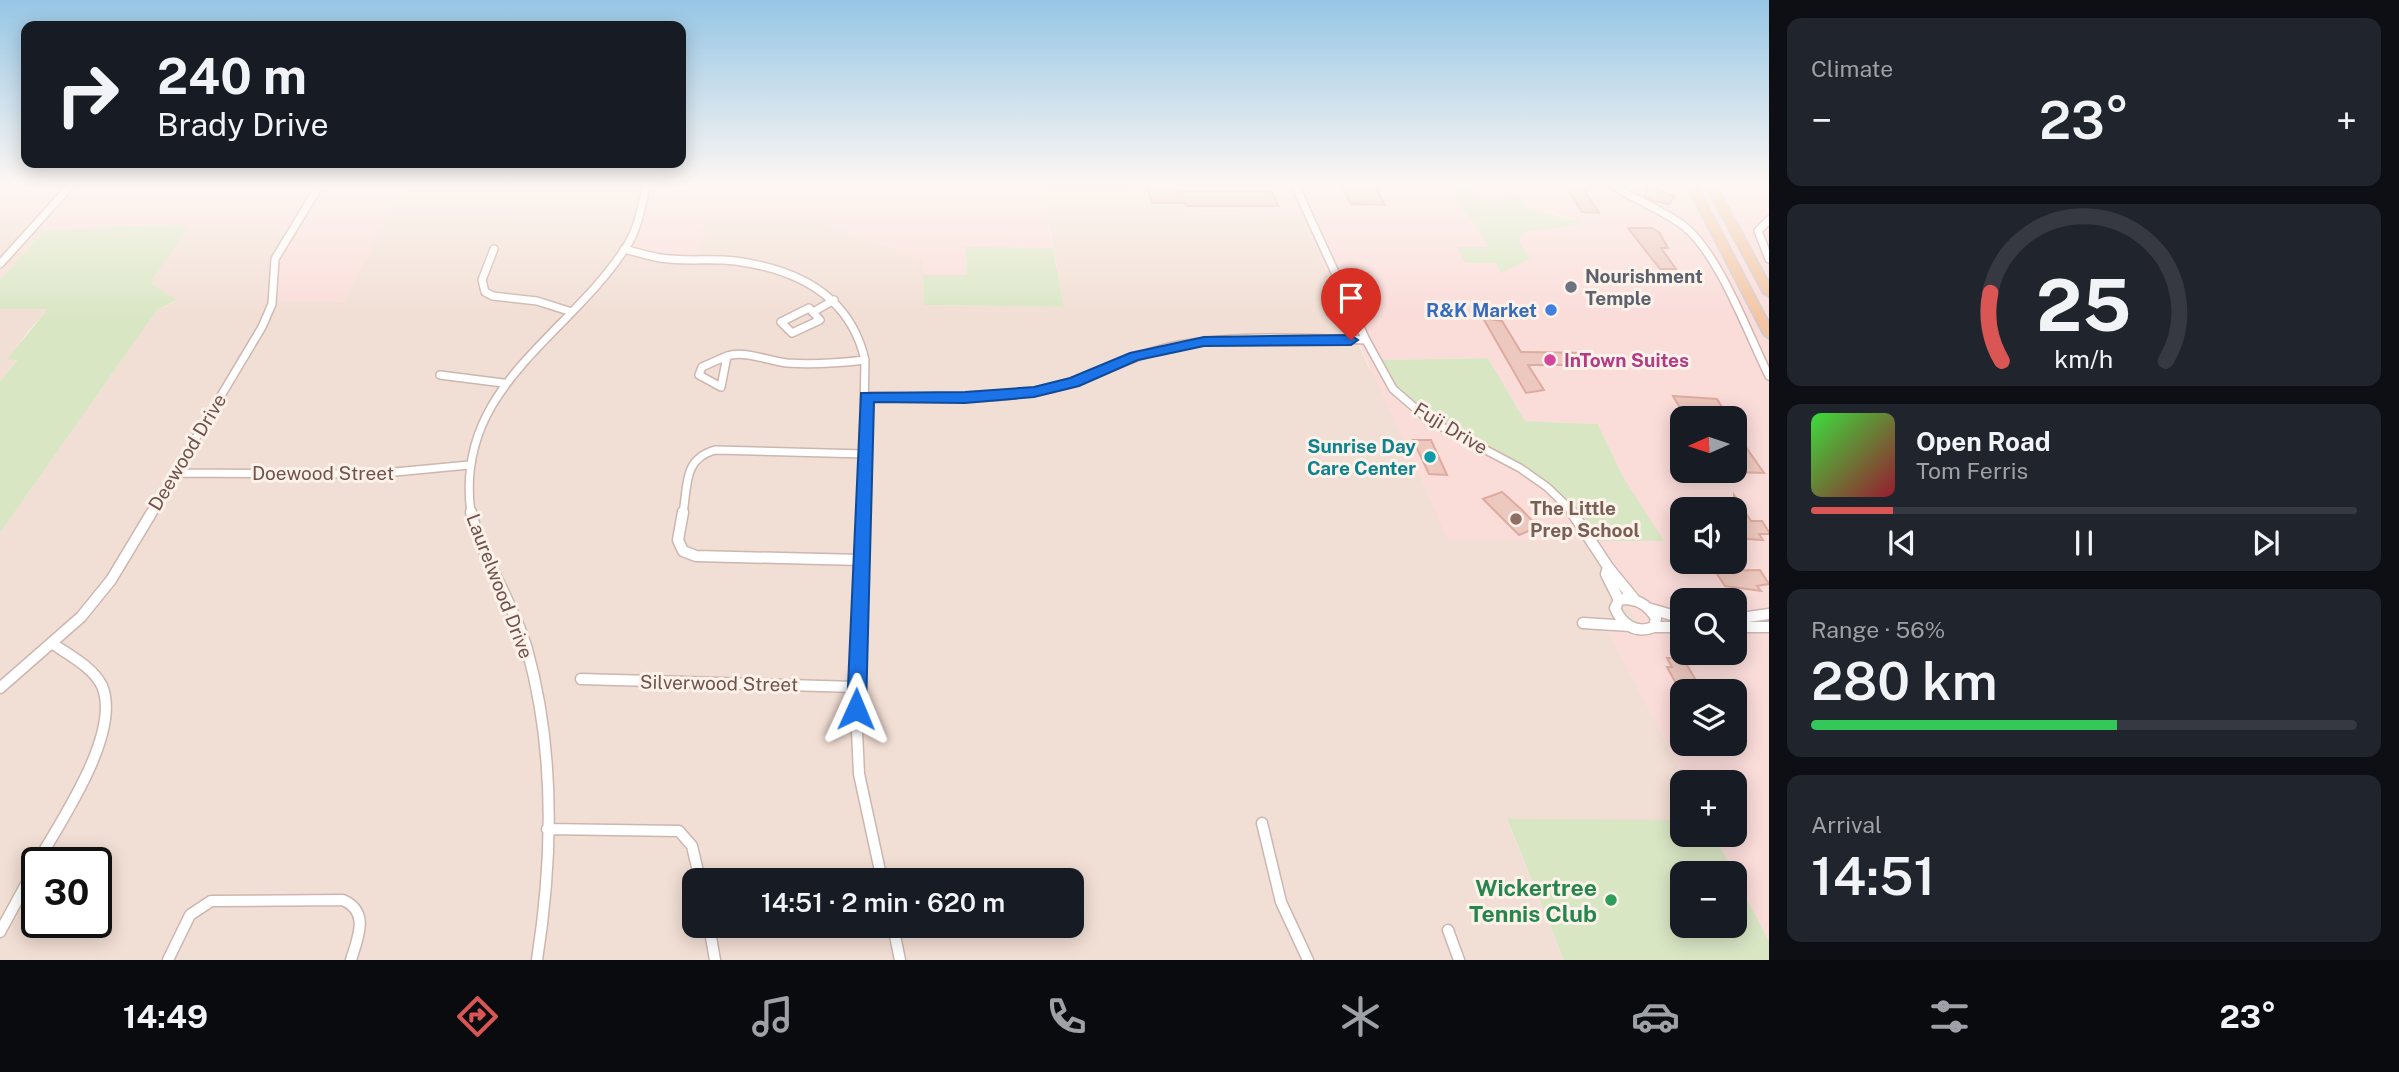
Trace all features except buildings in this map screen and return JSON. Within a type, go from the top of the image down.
[{"type":"main road","points":[[1713,228],[1769,334]]},
{"type":"main road","points":[[1734,228],[1769,292]]},
{"type":"street","points":[[0,264],[33,228]]},
{"type":"street","name":"Deewood Drive","points":[[0,688],[53,644],[98,600],[268,314],[272,304],[275,259],[294,228]]},
{"type":"street","name":"Laurelwood Drive","points":[[537,960],[545,915],[547,829],[544,734],[527,648],[477,534],[469,506],[470,465],[480,425],[503,383],[572,312],[624,249],[634,228]]},
{"type":"street","name":"Fuji Drive","points":[[1315,228],[1366,340],[1385,377],[1398,394],[1429,420],[1520,468],[1547,487],[1578,517],[1608,567],[1635,600]]},
{"type":"street","points":[[1686,228],[1694,234],[1708,255],[1769,376]]},
{"type":"street","points":[[1761,228],[1758,231],[1769,259]]},
{"type":"street","points":[[494,249],[482,280],[485,292],[493,296],[537,301],[572,312]]},
{"type":"street","points":[[624,249],[663,258],[736,261],[796,275],[834,300],[856,331],[865,360],[866,396],[856,687],[859,774],[880,868]]},
{"type":"street","points":[[813,312],[834,300]]},
{"type":"street","points":[[809,308],[813,312],[820,320],[792,333],[781,322],[809,308]]},
{"type":"street","points":[[866,396],[965,397],[1034,392],[1073,382],[1135,356],[1204,341],[1366,340]]},
{"type":"street","points":[[727,356],[721,387],[699,375],[702,367],[727,356],[739,352],[761,360],[817,366],[865,360]]},
{"type":"street","points":[[440,375],[503,383]]},
{"type":"street","points":[[861,560],[696,556],[682,551],[678,540],[691,465],[700,454],[716,450],[864,454]]},
{"type":"street","name":"Doewood Street","points":[[175,473],[374,474],[470,465]]},
{"type":"street","name":"Fuji Drive","points":[[1608,567],[1606,574],[1619,600]]},
{"type":"street","points":[[1600,624],[1616,612],[1619,600],[1635,600],[1670,614]]},
{"type":"street","points":[[1648,607],[1656,618],[1654,627]]},
{"type":"street","points":[[1616,612],[1630,626]]},
{"type":"street","points":[[1747,617],[1769,614]]},
{"type":"street","points":[[1583,623],[1630,626],[1642,631],[1654,627],[1670,627]]},
{"type":"street","points":[[1747,627],[1769,627]]},
{"type":"street","points":[[46,847],[94,756],[107,713],[107,697],[92,672],[53,644]]},
{"type":"street","name":"Silverwood Street","points":[[581,679],[856,687]]},
{"type":"street","points":[[1262,823],[1281,902],[1308,960]]},
{"type":"street","points":[[547,829],[670,829],[686,835],[694,849],[698,868]]},
{"type":"street","points":[[0,932],[21,893]]},
{"type":"street","points":[[168,960],[190,915],[201,906],[221,899],[343,900],[353,903],[360,911],[363,922],[351,960]]},
{"type":"street","points":[[1448,930],[1460,960]]},
{"type":"street","points":[[711,938],[715,960]]},
{"type":"street","points":[[895,938],[900,960]]},
{"type":"shaded area","points":[[0,228],[44,228],[45,230],[0,280]]},
{"type":"shaded area","points":[[44,228],[94,228],[45,230]]},
{"type":"shaded area","points":[[186,228],[292,229],[343,302],[382,228],[835,228],[923,260],[924,305],[1064,307],[1050,228],[1307,228],[1369,368],[1593,541],[1637,621],[1603,622],[1670,750],[1670,756],[1673,756],[1681,770],[1670,770],[1670,820],[1507,820],[1564,960],[0,960],[0,533],[157,310],[176,301],[152,284],[151,279],[185,233]]},
{"type":"shaded area","points":[[228,228],[382,228],[343,302],[273,301],[273,274],[291,229]]},
{"type":"shaded area","points":[[634,228],[703,228],[698,259],[668,259],[624,249]]},
{"type":"shaded area","points":[[834,228],[1050,228],[1053,248],[965,247],[967,275],[923,275],[922,260]]},
{"type":"shaded area","points":[[1307,228],[1478,228],[1490,247],[1465,262],[1518,240],[1524,232],[1558,228],[1769,228],[1769,941],[1747,899],[1747,861],[1727,861],[1720,847],[1747,847],[1747,770],[1681,770],[1673,756],[1747,756],[1747,679],[1670,679],[1670,750],[1602,621],[1637,621],[1593,541],[1448,540]],"holes":[[[1488,358],[1525,421],[1598,424],[1623,477],[1598,541],[1579,512],[1562,493],[1540,475],[1398,389],[1383,360]]]},
{"type":"shaded area","points":[[0,309],[49,309],[29,330],[8,359],[17,359],[0,381]]},
{"type":"green space","points":[[186,228],[185,233],[152,279],[152,284],[177,300],[157,310],[0,533],[0,381],[17,360],[7,359],[48,309],[0,309],[0,280],[45,230]]},
{"type":"green space","points":[[1478,228],[1558,228],[1524,232],[1518,240],[1530,259],[1501,273],[1496,263],[1465,263],[1457,247],[1489,247]]},
{"type":"green space","points":[[965,247],[1053,248],[1064,307],[924,305],[923,275],[967,275]]},
{"type":"green space","points":[[1488,358],[1525,421],[1598,424],[1623,477],[1664,541],[1598,541],[1573,506],[1543,479],[1508,456],[1441,422],[1413,404],[1396,385],[1382,360]]},
{"type":"green space","name":"Wickertree Tennis Club","points":[[1507,819],[1670,820],[1670,847],[1720,847],[1728,861],[1670,861],[1670,938],[1747,938],[1747,899],[1769,941],[1769,960],[1564,960]]},
{"type":"place","name":"Nourishment Temple","points":[[1571,287]]},
{"type":"place","name":"R&K Market","points":[[1551,310]]},
{"type":"place","name":"InTown Suites","points":[[1550,360]]},
{"type":"place","name":"Sunrise Day Care Center","points":[[1430,457]]},
{"type":"place","name":"The Little Prep School","points":[[1516,519]]},
{"type":"place","name":"Wickertree Tennis Club","points":[[1611,900]]},
{"type":"route","points":[[856,709],[866,396],[1006,396],[1073,382],[1135,356],[1178,345],[1226,340],[1351,340]]}]
